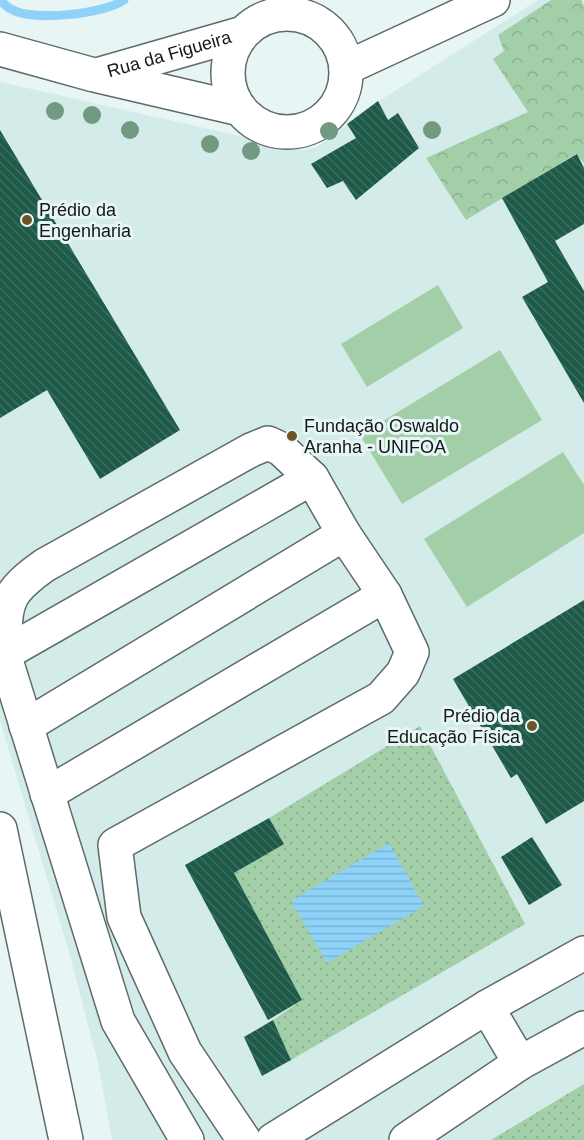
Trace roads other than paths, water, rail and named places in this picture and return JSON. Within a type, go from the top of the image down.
[{"type":"street","points":[[346,68],[494,0]]},
{"type":"street","points":[[289,14],[306,17],[321,24],[334,36],[342,51],[346,68],[345,87],[338,104],[325,119],[309,128],[290,132],[271,130],[254,123],[240,110],[232,95],[228,79],[233,46],[256,22],[272,15],[289,14]]},
{"type":"street","name":"Rua da Figueira","points":[[94,75],[243,33]]},
{"type":"street","name":"Rua da Figueira","points":[[0,49],[94,75],[240,110]]},
{"type":"street","points":[[72,873],[115,845],[390,690],[403,674],[412,652],[385,595],[344,534],[312,478],[281,449],[268,443],[251,450],[45,565],[18,584],[7,604],[4,654],[47,794],[118,1021],[187,1140]]},
{"type":"street","points":[[4,654],[312,478]]},
{"type":"street","points":[[26,726],[344,534]]},
{"type":"street","points":[[47,794],[385,595]]},
{"type":"street","points":[[0,829],[66,1140]]},
{"type":"street","points":[[115,845],[124,917],[185,1052],[244,1140]]},
{"type":"street","points":[[273,1140],[487,1007],[584,953]]},
{"type":"street","points":[[487,1007],[520,1064]]},
{"type":"street","points":[[406,1140],[520,1064],[584,1028]]},
{"type":"water","points":[[389,843],[424,906],[327,963],[291,901]]},
{"type":"waterway","points":[[0,0],[21,13],[51,16],[101,9],[124,0]]},
{"type":"place","name":"Prédio da Engenharia","points":[[27,220]]},
{"type":"place","name":"Fundação Oswaldo Aranha - UNIFOA","points":[[292,436]]},
{"type":"place","name":"Prédio da Educação Física","points":[[532,726]]}]
